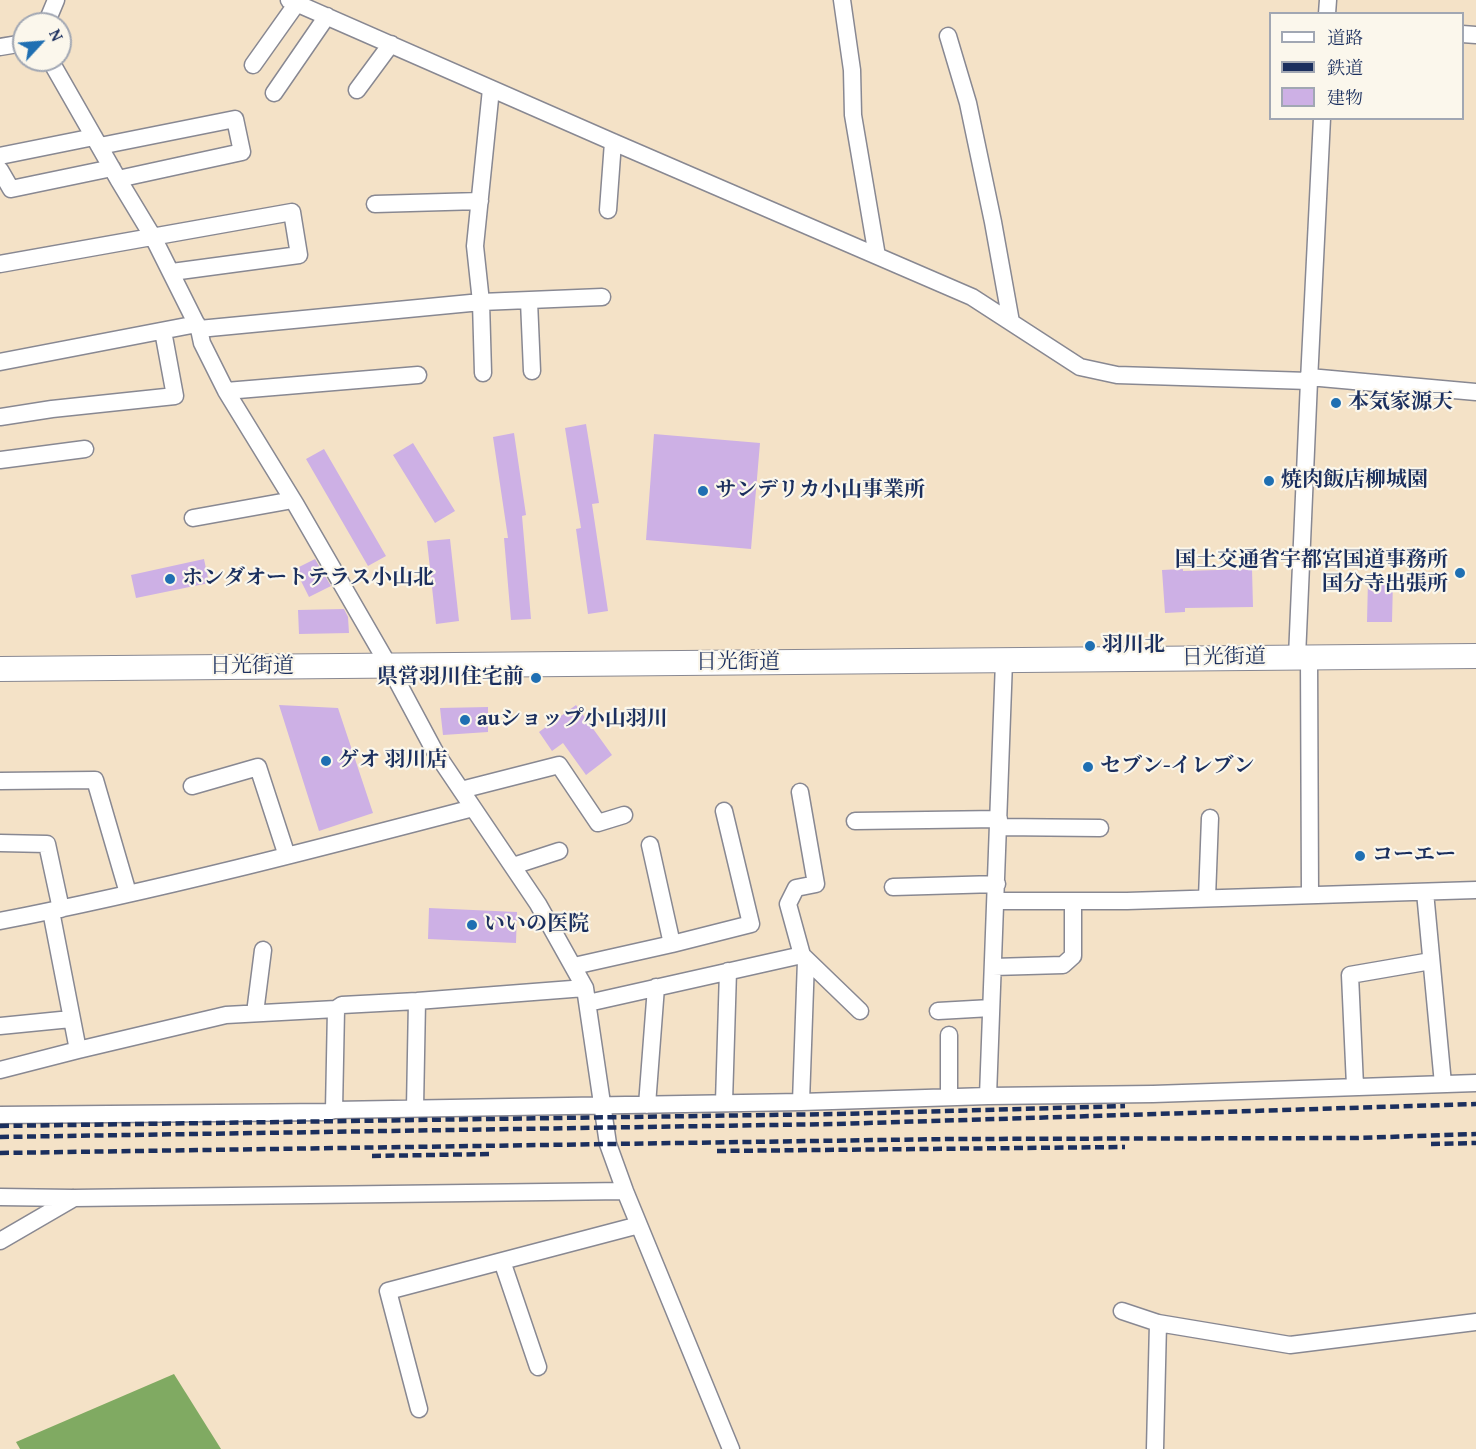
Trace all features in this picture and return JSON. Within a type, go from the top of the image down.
[{"type":"highway","name":"日光街道","points":[[0,669],[1476,656]]},
{"type":"street","points":[[842,0],[852,69],[854,115],[877,256]]},
{"type":"street","points":[[254,64],[293,2],[972,297],[1080,367],[1117,375],[1309,379],[1476,392]]},
{"type":"street","points":[[274,93],[327,16]]},
{"type":"street","points":[[948,36],[968,103],[1011,322]]},
{"type":"street","points":[[357,90],[391,44]]},
{"type":"street","points":[[57,72],[172,272],[198,326],[202,343],[226,391],[293,500],[389,666],[434,750],[538,904],[574,966],[587,995],[608,1144],[730,1449]]},
{"type":"street","points":[[483,373],[481,302],[475,246],[491,89]]},
{"type":"street","points":[[0,156],[235,119],[242,152],[11,189],[0,170]]},
{"type":"street","points":[[1310,896],[1303,657],[1309,379],[1322,120]]},
{"type":"street","points":[[608,210],[613,142]]},
{"type":"street","points":[[375,204],[480,201]]},
{"type":"street","points":[[0,264],[292,212],[299,255],[172,272]]},
{"type":"street","points":[[0,362],[198,326],[481,302],[602,297]]},
{"type":"street","points":[[529,301],[532,371]]},
{"type":"street","points":[[0,417],[51,409],[175,396],[163,332]]},
{"type":"street","points":[[226,391],[418,375]]},
{"type":"street","points":[[0,460],[85,449]]},
{"type":"street","points":[[193,518],[293,500]]},
{"type":"street","points":[[988,1096],[1004,661]]},
{"type":"street","points":[[461,790],[559,765],[598,823],[624,815]]},
{"type":"street","points":[[192,786],[258,767],[287,856]]},
{"type":"street","points":[[0,781],[95,780],[128,893]]},
{"type":"street","points":[[800,792],[816,884],[796,888],[788,904],[804,957],[801,1102]]},
{"type":"street","points":[[0,921],[287,856],[473,808]]},
{"type":"street","points":[[574,966],[751,924],[724,811]]},
{"type":"street","points":[[1207,898],[1210,818]]},
{"type":"street","points":[[855,820],[1100,828]]},
{"type":"street","points":[[0,843],[47,844],[71,1019],[78,1050]]},
{"type":"street","points":[[650,845],[672,944]]},
{"type":"street","points":[[513,867],[559,851]]},
{"type":"street","points":[[893,887],[996,893],[1072,901],[1476,890]]},
{"type":"street","points":[[1425,892],[1443,1084]]},
{"type":"street","points":[[993,967],[1063,965],[1073,956],[1072,901]]},
{"type":"street","points":[[255,1013],[262,950]]},
{"type":"street","points":[[0,1070],[226,1015],[336,1009],[342,1005],[587,995],[656,987],[804,957]]},
{"type":"street","points":[[804,957],[860,1011]]},
{"type":"street","points":[[1355,1086],[1350,975],[1431,961]]},
{"type":"street","points":[[724,1102],[728,971]]},
{"type":"street","points":[[647,1105],[656,987]]},
{"type":"street","points":[[415,1108],[417,1001]]},
{"type":"street","points":[[938,1011],[991,1008]]},
{"type":"street","points":[[334,1110],[336,1009]]},
{"type":"street","points":[[0,1026],[71,1019]]},
{"type":"street","points":[[949,1097],[950,1035]]},
{"type":"street","points":[[0,1115],[328,1112],[415,1108],[801,1102],[1153,1094],[1476,1083]]},
{"type":"street","points":[[0,1197],[625,1191]]},
{"type":"street","points":[[0,1241],[74,1198]]},
{"type":"street","points":[[419,1409],[388,1291],[639,1225]]},
{"type":"street","points":[[502,1261],[538,1367]]},
{"type":"street","points":[[1122,1311],[1158,1323],[1290,1345],[1476,1322]]},
{"type":"street","points":[[1155,1449],[1158,1323]]},
{"type":"green space","points":[[174,1374],[221,1449],[20,1449],[16,1442]]},
{"type":"building","points":[[586,424],[599,503],[592,504],[608,611],[588,614],[576,529],[581,528],[565,428]]},
{"type":"building","points":[[514,433],[526,515],[522,516],[531,619],[511,620],[504,538],[508,538],[493,437]]},
{"type":"building","name":"サンデリカ小山事業所","points":[[654,434],[760,443],[751,549],[646,540]]},
{"type":"building","points":[[413,443],[455,511],[435,523],[393,455]]},
{"type":"building","points":[[324,449],[386,556],[368,566],[306,459]]},
{"type":"building","points":[[450,539],[459,621],[436,624],[427,541]]},
{"type":"building","name":"ホンダオートテラス小山北","points":[[204,559],[209,583],[136,598],[131,575]]},
{"type":"building","points":[[315,559],[331,586],[309,597],[295,569]]},
{"type":"building","points":[[1183,569],[1183,571],[1252,569],[1253,607],[1185,608],[1185,612],[1165,613],[1162,570]]},
{"type":"building","points":[[1368,580],[1393,581],[1392,622],[1367,622]]},
{"type":"building","points":[[344,609],[348,617],[349,633],[299,634],[298,610]]},
{"type":"building","name":"ゲオ 羽川店","points":[[279,705],[338,708],[373,813],[319,831]]},
{"type":"building","points":[[576,705],[612,755],[586,775],[563,743],[552,751],[539,732]]},
{"type":"building","name":"auショップ小山羽川","points":[[488,707],[488,732],[443,735],[440,708]]},
{"type":"building","name":"いいの医院","points":[[429,908],[517,912],[516,943],[428,939]]},
{"type":"railway","points":[[0,1137],[836,1124],[1476,1104]]},
{"type":"railway","points":[[0,1126],[837,1114],[1125,1106]]},
{"type":"railway","points":[[0,1153],[949,1139],[1357,1138],[1476,1134]]},
{"type":"railway","points":[[1431,1144],[1476,1143]]},
{"type":"railway","points":[[717,1151],[1125,1147]]},
{"type":"railway","points":[[372,1156],[489,1154]]},
{"type":"place","name":"本気家源天","points":[[1336,403]]},
{"type":"place","name":"焼肉飯店柳城園","points":[[1269,481]]},
{"type":"place","name":"サンデリカ小山事業所","points":[[703,491]]},
{"type":"place","name":"国土交通省宇都宮国道事務所 国分寺出張所","points":[[1460,573]]},
{"type":"place","name":"ホンダオートテラス小山北","points":[[170,579]]},
{"type":"place","name":"羽川北","points":[[1090,646]]},
{"type":"place","name":"県営羽川住宅前","points":[[536,678]]},
{"type":"place","name":"auショップ小山羽川","points":[[465,720]]},
{"type":"place","name":"ゲオ 羽川店","points":[[326,761]]},
{"type":"place","name":"セブン-イレブン","points":[[1088,767]]},
{"type":"place","name":"コーエー","points":[[1360,856]]},
{"type":"place","name":"いいの医院","points":[[472,925]]}]
